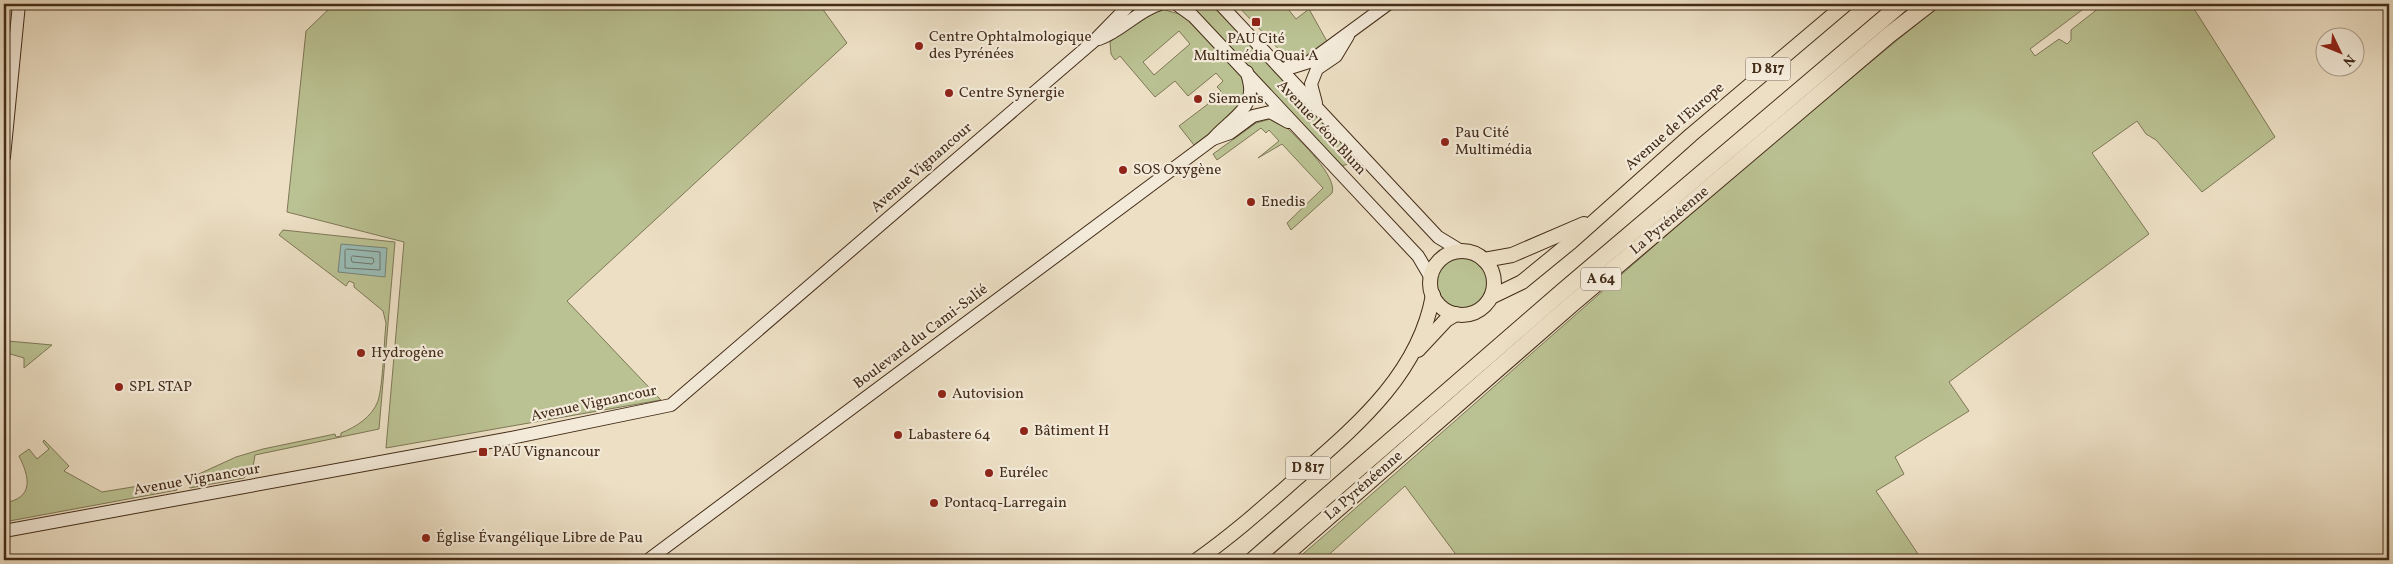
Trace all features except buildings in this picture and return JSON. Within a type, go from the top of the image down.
[{"type":"highway","name":"La Pyrénéenne","points":[[1253,560],[1570,284],[1902,4]]},
{"type":"highway","name":"La Pyrénéenne","points":[[1279,560],[1572,304],[1929,4]]},
{"type":"main road","name":"Avenue de l'Europe","points":[[1490,297],[1522,282],[1571,242],[1596,218],[1846,4]]},
{"type":"main road","name":"Avenue de l'Europe","points":[[1484,260],[1525,250],[1596,218]]},
{"type":"main road","points":[[1461,251],[1478,255],[1484,260],[1494,278],[1490,297],[1480,310],[1464,315],[1444,309],[1433,295],[1431,278],[1442,259],[1461,251]]},
{"type":"main road","name":"D 817","points":[[1198,560],[1238,529],[1370,413],[1389,390],[1406,364],[1429,316],[1433,295]]},
{"type":"main road","name":"D 817","points":[[1406,364],[1434,332],[1456,314]]},
{"type":"street","points":[[4,157],[19,4]]},
{"type":"street","name":"Avenue Vignancour","points":[[4,531],[506,439],[670,405],[1094,41],[1130,4]]},
{"type":"street","points":[[1160,4],[1182,5]]},
{"type":"street","name":"Avenue Vignancour","points":[[1094,41],[1115,33],[1146,8],[1160,4]]},
{"type":"street","name":"Avenue Léon Blum","points":[[1220,4],[1438,237],[1461,251]]},
{"type":"street","points":[[1267,53],[1293,67],[1309,62],[1388,4]]},
{"type":"street","name":"Avenue Léon Blum","points":[[1182,5],[1418,256],[1431,278]]},
{"type":"street","points":[[1317,107],[1311,84],[1317,69],[1336,56],[1351,32]]},
{"type":"street","name":"Boulevard du Cami-Salié","points":[[648,560],[1213,139],[1224,126],[1245,108],[1251,92],[1247,72]]},
{"type":"street","name":"Boulevard du Cami-Salié","points":[[1213,139],[1230,133],[1252,116],[1270,112],[1297,126]]},
{"type":"green space","points":[[334,4],[819,4],[847,43],[567,301],[661,400],[386,448],[404,242],[287,212],[306,31]]},
{"type":"green space","points":[[1196,4],[1215,4],[1353,154],[1351,163],[1342,166],[1195,11]]},
{"type":"green space","points":[[1236,4],[1284,4],[1296,19],[1309,9],[1329,45],[1304,58],[1287,58]]},
{"type":"green space","points":[[1942,4],[2090,4],[2030,49],[2035,56],[2059,39],[2067,44],[2071,40],[2071,30],[2104,4],[2191,4],[2275,137],[2202,192],[2156,140],[2146,134],[2137,121],[2092,153],[2149,234],[1949,382],[1969,411],[1895,457],[1904,474],[1876,491],[1922,560],[1460,560],[1405,486],[1323,560],[1296,560],[1778,139]]},
{"type":"green space","points":[[1161,9],[1183,15],[1244,78],[1247,86],[1238,111],[1194,145],[1179,126],[1208,104],[1207,102],[1221,91],[1217,87],[1223,81],[1216,73],[1188,96],[1175,81],[1155,97],[1120,56],[1115,60],[1111,54],[1110,42],[1148,10]],"holes":[[[1179,31],[1190,44],[1154,75],[1143,62]]]},
{"type":"green space","points":[[1270,119],[1285,127],[1309,150],[1324,169],[1332,186],[1332,193],[1291,230],[1287,223],[1323,188],[1282,144],[1258,158],[1279,141],[1269,130],[1266,133],[1261,128],[1217,160],[1213,154],[1256,123]]},
{"type":"green space","points":[[283,230],[395,242],[379,429],[255,455],[253,467],[244,478],[190,488],[188,479],[236,457],[263,449],[335,434],[336,437],[341,436],[341,433],[368,417],[378,401],[386,323],[383,311],[354,287],[354,283],[349,281],[346,286],[279,235]]},
{"type":"green space","points":[[1462,257],[1476,261],[1484,269],[1488,283],[1484,297],[1476,305],[1462,309],[1448,305],[1440,297],[1436,283],[1440,269],[1448,261]]},
{"type":"green space","points":[[8,341],[52,345],[24,368],[24,358],[7,353]]},
{"type":"green space","points":[[44,440],[69,466],[64,471],[102,492],[175,480],[177,490],[4,522],[4,503],[21,497],[27,486],[26,472],[19,456],[29,449],[37,459],[49,449],[43,442]]},
{"type":"water","points":[[341,244],[387,248],[385,277],[338,272]]},
{"type":"place","name":"PAU Cité Multimédia Quai A","points":[[1256,22]]},
{"type":"place","name":"Centre Ophtalmologique des Pyrénées","points":[[919,46]]},
{"type":"place","name":"Centre Synergie","points":[[949,93]]},
{"type":"place","name":"Siemens","points":[[1198,99]]},
{"type":"place","name":"Pau Cité Multimédia","points":[[1445,142]]},
{"type":"place","name":"SOS Oxygène","points":[[1123,170]]},
{"type":"place","name":"Enedis","points":[[1251,202]]},
{"type":"place","name":"Hydrogène","points":[[361,353]]},
{"type":"place","name":"SPL STAP","points":[[119,387]]},
{"type":"place","name":"Autovision","points":[[942,394]]},
{"type":"place","name":"Bâtiment H","points":[[1024,431]]},
{"type":"place","name":"Labastere 64","points":[[898,435]]},
{"type":"place","name":"PAU Vignancour","points":[[483,452]]},
{"type":"place","name":"Eurélec","points":[[989,473]]},
{"type":"place","name":"Pontacq-Larregain","points":[[934,503]]},
{"type":"place","name":"Église Évangélique Libre de Pau","points":[[426,538]]}]
